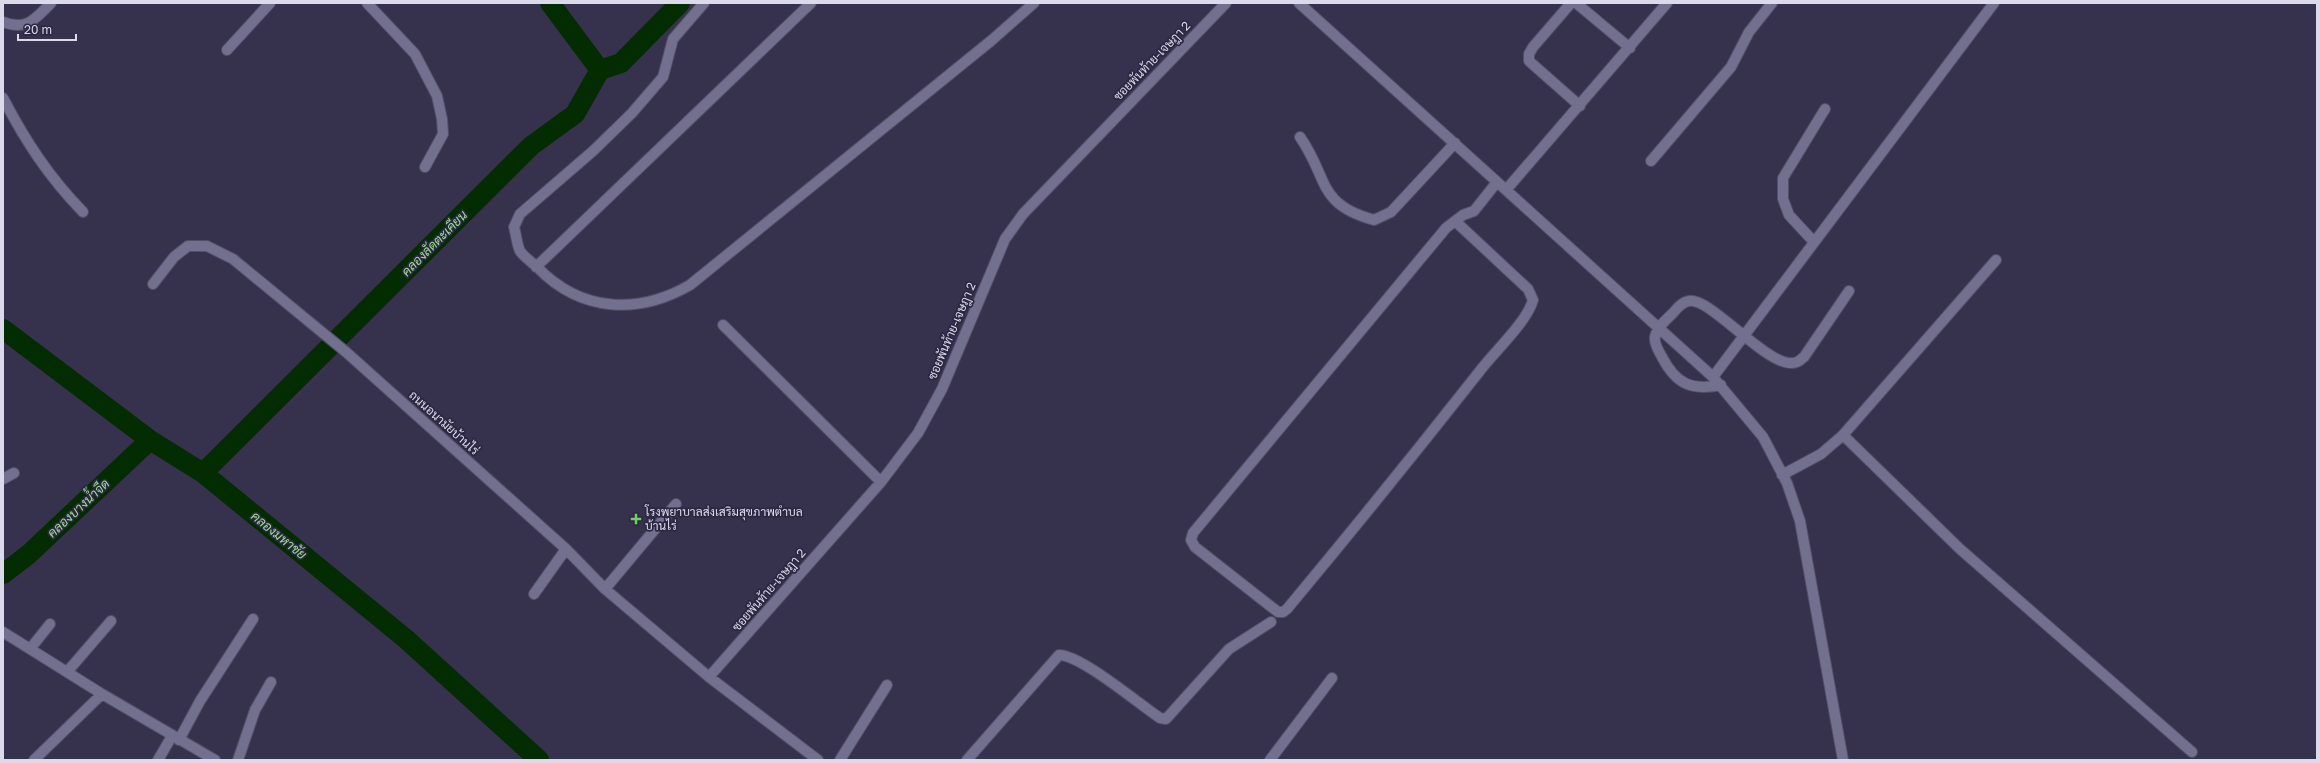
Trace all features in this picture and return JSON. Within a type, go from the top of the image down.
[{"type":"street","points":[[3,22],[15,26],[24,25],[51,3]]},
{"type":"street","points":[[226,50],[270,3]]},
{"type":"street","points":[[367,3],[415,54],[437,96],[442,119],[443,134],[425,167]]},
{"type":"street","points":[[704,3],[673,39],[663,77],[632,113],[593,151],[520,214],[514,227],[520,251],[536,267],[566,290],[594,303],[640,305],[672,296],[690,286],[980,50],[1034,3]]},
{"type":"street","points":[[536,267],[811,3]]},
{"type":"street","name":"ซอยพันท้าย-เจษฎา 2","points":[[709,677],[904,454],[931,411],[942,389],[1005,239],[1023,214],[1226,3]]},
{"type":"street","points":[[1299,3],[1721,384],[1763,437],[1782,475],[1800,521],[1843,760]]},
{"type":"street","points":[[1571,3],[1533,47],[1529,54],[1529,61],[1580,106]]},
{"type":"street","points":[[1576,3],[1630,48]]},
{"type":"street","points":[[1506,190],[1630,48],[1667,3]]},
{"type":"street","points":[[1650,161],[1731,67],[1749,32],[1772,3]]},
{"type":"street","points":[[1713,377],[1994,3]]},
{"type":"street","points":[[3,98],[40,163],[83,212]]},
{"type":"street","points":[[1814,242],[1789,215],[1783,200],[1783,178],[1825,109]]},
{"type":"street","points":[[1300,138],[1314,159],[1322,185],[1332,198],[1342,208],[1374,220],[1391,212],[1455,143]]},
{"type":"street","points":[[1455,221],[1528,289],[1533,300],[1530,311],[1497,349],[1361,521],[1287,609],[1283,612],[1278,612],[1195,547],[1191,540],[1193,533],[1446,228],[1455,221],[1463,215],[1474,211],[1497,182]]},
{"type":"street","name":"ถนนอนามัยบ้านไร่","points":[[153,284],[170,262],[188,246],[207,246],[233,259],[346,352],[566,550],[605,589],[709,677],[818,760]]},
{"type":"street","points":[[1782,475],[1821,454],[1843,435],[1996,260]]},
{"type":"street","points":[[1721,384],[1704,388],[1679,382],[1668,369],[1660,355],[1655,338],[1659,327],[1681,305],[1689,301],[1699,301],[1743,336],[1778,359],[1790,363],[1797,362],[1804,357],[1849,291]]},
{"type":"street","points":[[723,325],[881,482]]},
{"type":"street","points":[[1843,435],[1960,549],[2192,752]]},
{"type":"street","points":[[3,479],[14,474]]},
{"type":"street","points":[[605,589],[676,504]]},
{"type":"street","points":[[534,594],[566,550]]},
{"type":"street","points":[[158,760],[175,738],[253,619]]},
{"type":"street","points":[[67,672],[111,621]]},
{"type":"street","points":[[967,760],[1059,655],[1067,655],[1160,718],[1166,719],[1229,649],[1271,622]]},
{"type":"street","points":[[30,649],[50,624]]},
{"type":"street","points":[[3,632],[102,694],[215,760]]},
{"type":"street","points":[[1270,760],[1332,678]]},
{"type":"street","points":[[238,760],[255,710],[271,682]]},
{"type":"street","points":[[840,760],[887,685]]},
{"type":"street","points":[[34,760],[102,694]]},
{"type":"waterway","name":"คลองลัดตะเคียน","points":[[203,473],[531,146],[575,114],[600,70],[550,3]]},
{"type":"waterway","points":[[600,70],[621,63],[680,3]]},
{"type":"waterway","name":"คลองมหาชัย","points":[[3,329],[150,440],[203,473],[406,639],[539,760]]},
{"type":"waterway","name":"คลองบางน้ำจืด","points":[[3,574],[29,554],[150,440]]},
{"type":"place","name":"โรงพยาบาลส่งเสริมสุขภาพตำบล บ้านไร่","points":[[636,519]]}]
